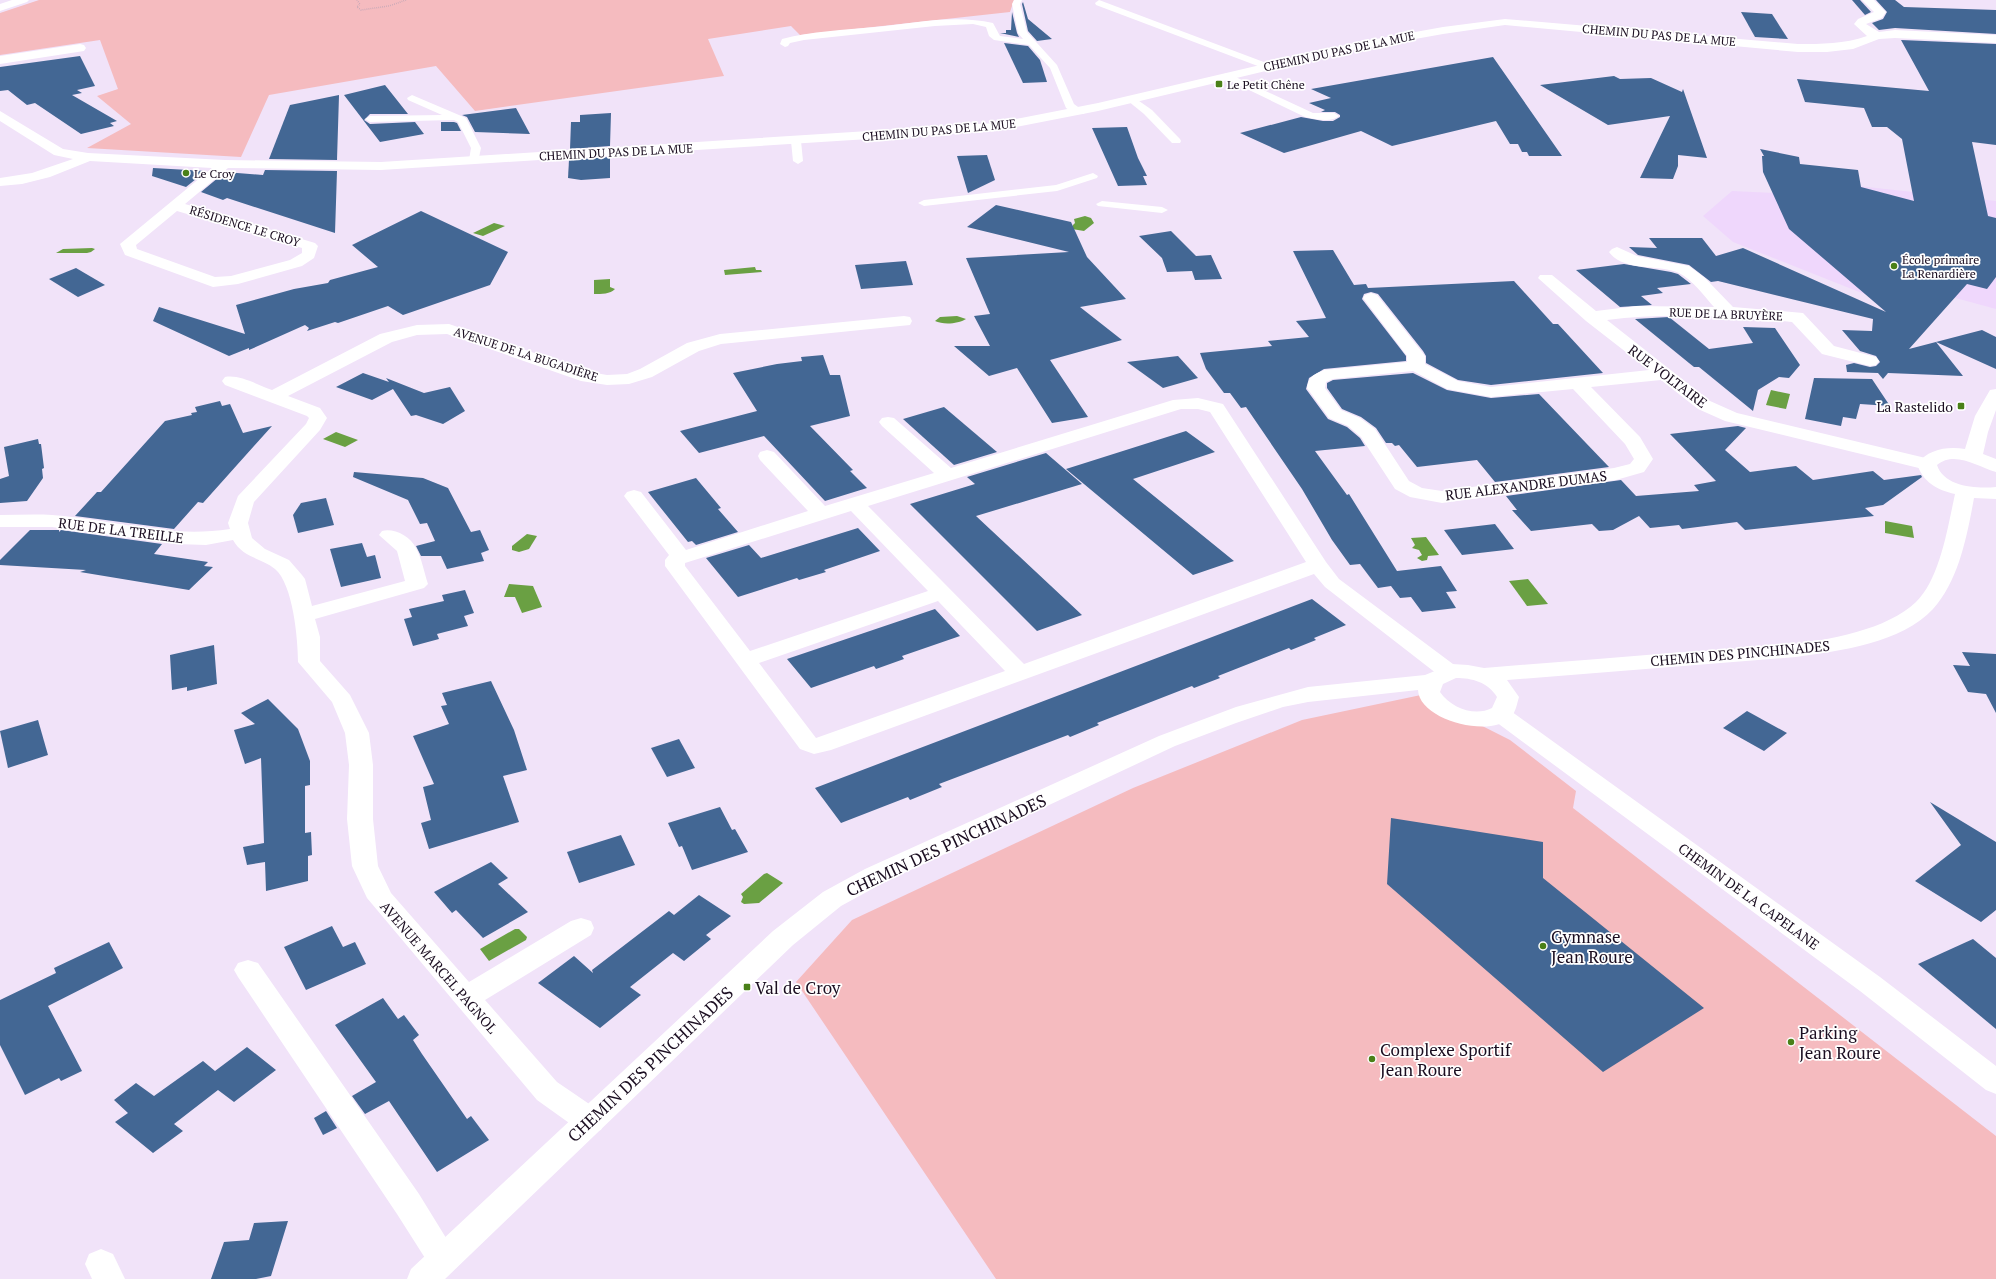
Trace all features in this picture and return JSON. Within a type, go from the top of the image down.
[{"type":"street","points":[[0,8],[23,0]]},
{"type":"street","points":[[1868,0],[1880,12],[1878,16],[1862,21],[1860,24],[1867,31],[1877,36]]},
{"type":"street","name":"CHEMIN DU PAS DE LA MUE","points":[[2,118],[59,152],[88,157],[226,164],[381,166],[796,141],[995,127],[1080,112],[1330,50],[1474,25],[1505,22],[1798,48],[1827,48],[1853,45],[1877,36],[1895,34],[1996,40]]},
{"type":"street","points":[[0,60],[80,48]]},
{"type":"street","points":[[0,182],[25,179],[73,165],[88,157]]},
{"type":"street","name":"RÉSIDENCE LE CROY","points":[[175,206],[310,246],[309,255],[296,263],[232,281],[213,282],[130,252],[128,244],[226,164]]},
{"type":"street","points":[[1617,252],[1633,260],[1683,269],[1699,281],[1729,312]]},
{"type":"street","name":"RUE VOLTAIRE","points":[[1546,278],[1592,317],[1704,405],[1731,417],[1927,464]]},
{"type":"street","points":[[1371,298],[1416,356],[1416,366],[1453,385],[1491,392],[1664,374]]},
{"type":"street","name":"RUE DE LA BRUYÈRE","points":[[1592,317],[1637,311],[1729,312],[1797,317],[1828,350],[1870,361]]},
{"type":"street","name":"AVENUE DE LA BUGADIÈRE","points":[[274,396],[386,338],[402,332],[426,328],[449,329],[587,377],[607,380],[629,378],[646,373],[693,347],[720,339],[904,321]]},
{"type":"street","name":"RUE ALEXANDRE DUMAS","points":[[1416,366],[1330,374],[1317,379],[1316,388],[1335,414],[1354,422],[1368,433],[1402,485],[1417,493],[1442,497],[1616,474],[1637,468],[1644,459],[1633,441],[1578,384]]},
{"type":"street","points":[[231,381],[314,412],[318,418],[314,426],[246,500],[238,523],[241,533]]},
{"type":"street","points":[[1973,457],[1976,441],[1988,405],[1996,394]]},
{"type":"street","points":[[1318,565],[823,745],[814,746],[808,744],[745,660],[675,566],[675,560],[1179,404],[1196,402],[1209,404],[1217,408],[1318,565],[1332,583],[1440,677]]},
{"type":"street","points":[[888,422],[948,475]]},
{"type":"street","points":[[1996,466],[1973,457],[1957,454],[1942,455],[1932,458],[1927,464],[1927,470],[1940,482],[1965,492],[1978,494],[1996,493]]},
{"type":"street","points":[[767,456],[821,514]]},
{"type":"street","name":"CHEMIN DES PINCHINADES","points":[[1482,674],[1796,650],[1841,644],[1872,635],[1906,619],[1925,606],[1935,592],[1956,536],[1965,492]]},
{"type":"street","points":[[634,496],[680,558]]},
{"type":"street","points":[[854,504],[1020,674]]},
{"type":"street","name":"RUE DE LA TREILLE","points":[[0,521],[52,521],[183,538],[206,539],[241,533]]},
{"type":"street","name":"AVENUE MARCEL PAGNOL","points":[[241,533],[243,542],[258,553],[282,564],[295,579],[305,615],[309,637],[310,662],[342,700],[357,733],[361,765],[360,819],[365,866],[380,898],[547,1091],[590,1120]]},
{"type":"street","points":[[305,615],[417,584],[406,548],[389,535]]},
{"type":"street","points":[[745,660],[941,593]]},
{"type":"street","name":"CHEMIN DES PINCHINADES","points":[[1502,702],[1522,678],[1545,668]]},
{"type":"street","points":[[1461,671],[1482,674],[1499,684],[1502,702],[1481,719],[1459,717],[1440,708],[1430,695],[1429,688],[1440,677],[1461,671]]},
{"type":"street","name":"CHEMIN DES PINCHINADES","points":[[433,1269],[783,938],[832,900],[874,876],[1167,741],[1206,725],[1291,699],[1440,677]]},
{"type":"street","name":"CHEMIN DES PINCHINADES","points":[[1360,688],[1412,699],[1440,708]]},
{"type":"street","name":"CHEMIN DE LA CAPELANE","points":[[1502,702],[1996,1082]]},
{"type":"street","points":[[466,998],[581,928]]},
{"type":"street","points":[[248,970],[408,1204],[433,1269]]},
{"type":"lane","points":[[1018,0],[1016,4],[1023,33],[1054,67],[1070,106],[1080,112]]},
{"type":"lane","points":[[1099,3],[1266,66]]},
{"type":"lane","points":[[785,44],[785,41],[804,37],[935,23],[973,21],[990,25],[994,36],[997,38],[1033,43]]},
{"type":"lane","points":[[1227,76],[1309,115],[1318,117],[1334,116]]},
{"type":"lane","points":[[412,98],[462,120],[476,148],[474,160]]},
{"type":"lane","points":[[1132,99],[1148,112],[1176,141]]},
{"type":"lane","points":[[370,119],[457,118]]},
{"type":"lane","points":[[796,141],[798,161]]},
{"type":"lane","points":[[924,203],[1057,188],[1093,176]]},
{"type":"lane","points":[[1102,204],[1162,210]]},
{"type":"path","points":[[357,0],[360,4],[357,7],[361,10],[390,6],[406,0]]},
{"type":"shaded area","points":[[39,0],[1014,0],[1010,12],[800,35],[791,26],[708,39],[724,76],[475,111],[436,66],[269,95],[241,157],[87,148],[131,124],[97,96],[118,89],[100,40],[0,55],[0,13]]},
{"type":"shaded area","name":"École primaire La Renardière","points":[[1821,182],[1996,201],[1996,309],[1926,290],[1892,305],[1733,242],[1703,216],[1732,191],[1819,195]]},
{"type":"shaded area","points":[[1085,216],[1091,218],[1094,223],[1084,231],[1072,229],[1075,223],[1074,219]]},
{"type":"shaded area","points":[[494,223],[505,226],[483,236],[473,233]]},
{"type":"shaded area","points":[[63,249],[95,249],[87,253],[56,253]]},
{"type":"shaded area","points":[[755,267],[756,270],[761,270],[762,272],[725,275],[724,270]]},
{"type":"shaded area","points":[[610,279],[610,287],[615,289],[613,291],[603,294],[594,294],[594,280]]},
{"type":"shaded area","points":[[957,316],[966,319],[959,322],[950,323],[935,321],[940,317]]},
{"type":"shaded area","points":[[1771,390],[1790,394],[1786,409],[1766,405]]},
{"type":"shaded area","points":[[336,432],[358,440],[345,447],[323,439]]},
{"type":"shaded area","points":[[1885,521],[1912,526],[1914,538],[1885,533]]},
{"type":"shaded area","points":[[527,534],[537,536],[529,549],[519,552],[512,550],[512,546]]},
{"type":"shaded area","points":[[1426,537],[1439,555],[1428,556],[1427,560],[1422,561],[1417,558],[1422,555],[1419,550],[1412,548],[1415,545],[1411,538]]},
{"type":"shaded area","points":[[1528,579],[1548,604],[1527,606],[1509,581]]},
{"type":"shaded area","points":[[509,584],[533,586],[542,607],[522,613],[515,597],[504,597]]},
{"type":"shaded area","name":"Complexe Sportif Jean Roure","points":[[1421,695],[1510,740],[1576,791],[1573,808],[1996,1136],[1996,1279],[996,1279],[796,982],[852,920],[1133,788],[1302,720]]},
{"type":"shaded area","points":[[767,873],[783,883],[759,903],[744,904],[741,902],[743,897],[741,894]]},
{"type":"shaded area","points":[[515,929],[519,929],[527,937],[526,940],[489,961],[480,949]]},
{"type":"building","points":[[1852,0],[1860,0],[1871,12],[1865,15]]},
{"type":"building","points":[[1876,0],[1895,0],[1904,7],[1996,10],[1996,34],[1895,28],[1879,30],[1872,23],[1883,19],[1887,12]]},
{"type":"building","points":[[1023,2],[1028,19],[1052,39],[1037,41],[1028,31],[1022,4]]},
{"type":"building","points":[[1012,12],[1019,37],[1000,33],[1006,33],[1006,30],[1011,30]]},
{"type":"building","points":[[1741,12],[1772,14],[1788,39],[1755,37]]},
{"type":"building","points":[[1901,40],[1996,44],[1996,145],[1972,142],[1988,216],[1996,218],[1996,277],[1987,289],[1967,284],[1909,349],[1982,330],[1996,337],[1996,369],[1936,342],[1963,376],[1888,373],[1883,379],[1878,373],[1847,372],[1846,365],[1854,363],[1870,367],[1876,366],[1880,362],[1876,356],[1860,351],[1842,330],[1872,331],[1873,319],[1718,281],[1711,282],[1689,265],[1638,255],[1629,247],[1657,248],[1649,238],[1702,238],[1716,256],[1743,248],[1886,312],[1789,229],[1763,172],[1762,156],[1764,156],[1760,149],[1799,157],[1800,164],[1858,170],[1861,187],[1914,201],[1902,139],[1887,127],[1872,127],[1864,108],[1805,102],[1797,79],[1929,91]]},
{"type":"building","points":[[1004,43],[1028,46],[1040,60],[1047,82],[1023,83]]},
{"type":"building","points":[[80,56],[95,86],[77,90],[82,93],[72,95],[117,121],[110,123],[114,126],[81,134],[35,103],[27,105],[8,90],[0,91],[0,67]]},
{"type":"building","points":[[1493,57],[1562,156],[1529,156],[1527,152],[1522,152],[1518,144],[1510,144],[1496,121],[1392,146],[1361,131],[1284,153],[1240,133],[1301,117],[1323,121],[1333,121],[1340,117],[1340,115],[1335,112],[1321,112],[1325,110],[1309,103],[1331,98],[1311,89]]},
{"type":"building","points":[[1614,76],[1620,79],[1651,78],[1682,92],[1683,89],[1707,158],[1678,155],[1678,166],[1673,179],[1640,178],[1670,116],[1608,125],[1540,85]]},
{"type":"building","points":[[385,85],[408,114],[370,114],[364,120],[370,124],[415,122],[424,134],[380,142],[344,95]]},
{"type":"building","points":[[339,95],[337,160],[269,159],[290,105]]},
{"type":"building","points":[[516,108],[530,134],[475,132],[467,117],[462,115]]},
{"type":"building","points":[[611,113],[610,146],[570,149],[571,122],[580,122],[580,115]]},
{"type":"building","points":[[441,122],[457,123],[461,131],[441,131]]},
{"type":"building","points":[[1127,127],[1138,158],[1147,176],[1143,176],[1147,185],[1118,186],[1092,128]]},
{"type":"building","points":[[987,155],[995,180],[968,193],[957,156]]},
{"type":"building","points":[[610,157],[610,178],[581,180],[568,178],[569,160]]},
{"type":"building","points":[[153,168],[206,171],[186,187],[152,176]]},
{"type":"building","points":[[265,170],[337,171],[335,233],[227,198],[223,200],[201,192],[225,172],[263,175]]},
{"type":"building","points":[[996,205],[1071,222],[1087,257],[1126,299],[1080,307],[1122,340],[1050,360],[1088,417],[1052,423],[1017,368],[989,376],[954,346],[990,346],[974,316],[990,314],[966,258],[1069,252],[967,227]]},
{"type":"building","points":[[421,211],[508,252],[490,285],[403,315],[388,306],[338,323],[335,322],[307,331],[309,328],[305,325],[249,350],[249,348],[229,356],[153,321],[159,307],[245,334],[236,305],[294,289],[328,283],[330,280],[378,267],[352,245]]},
{"type":"building","points":[[1171,231],[1196,256],[1211,255],[1222,279],[1195,280],[1192,271],[1167,272],[1162,258],[1139,236]]},
{"type":"building","points":[[1333,250],[1354,285],[1366,284],[1368,288],[1514,281],[1553,324],[1558,324],[1603,373],[1491,385],[1458,380],[1426,363],[1426,356],[1423,351],[1378,294],[1371,292],[1364,294],[1362,299],[1406,356],[1406,361],[1324,369],[1309,378],[1306,389],[1328,419],[1347,427],[1360,438],[1365,446],[1315,451],[1347,495],[1349,494],[1397,571],[1441,566],[1457,591],[1446,592],[1456,608],[1422,612],[1411,597],[1400,598],[1391,586],[1378,588],[1360,564],[1350,565],[1332,540],[1302,489],[1246,407],[1241,408],[1230,393],[1224,393],[1206,369],[1200,353],[1272,346],[1268,341],[1309,337],[1296,321],[1326,318],[1293,251]]},
{"type":"building","points":[[906,261],[913,285],[861,289],[855,265]]},
{"type":"building","points":[[1624,264],[1678,274],[1691,284],[1657,288],[1663,293],[1641,296],[1652,305],[1620,307],[1576,270]]},
{"type":"building","points":[[76,268],[105,285],[78,297],[49,279]]},
{"type":"building","points":[[1669,317],[1709,349],[1753,343],[1743,327],[1775,328],[1800,365],[1789,378],[1779,377],[1758,390],[1753,411],[1699,367],[1694,367],[1635,319]]},
{"type":"building","points":[[823,355],[830,375],[840,375],[850,416],[810,426],[853,470],[850,471],[867,488],[825,501],[764,436],[699,453],[680,431],[757,411],[733,373],[777,364],[802,361],[801,357]]},
{"type":"building","points":[[1178,356],[1198,378],[1163,388],[1127,362]]},
{"type":"building","points":[[363,373],[389,382],[386,378],[424,393],[450,387],[465,411],[443,424],[416,415],[411,416],[393,389],[372,400],[336,387]]},
{"type":"building","points":[[1413,373],[1447,390],[1491,398],[1539,394],[1609,467],[1495,482],[1477,460],[1417,467],[1399,445],[1395,446],[1392,443],[1386,443],[1376,428],[1361,417],[1342,409],[1327,388],[1327,383],[1333,380]]},
{"type":"building","points":[[1814,378],[1872,379],[1890,406],[1860,404],[1856,419],[1843,417],[1841,426],[1805,419]]},
{"type":"building","points":[[220,401],[222,406],[230,404],[243,433],[272,426],[203,503],[198,502],[174,529],[75,516],[97,492],[101,492],[165,421],[192,415],[191,413],[197,412],[195,407]]},
{"type":"building","points":[[944,407],[997,452],[954,465],[903,419]]},
{"type":"building","points":[[1738,426],[1746,428],[1725,450],[1750,472],[1796,466],[1813,480],[1873,471],[1884,480],[1921,475],[1922,477],[1883,505],[1865,508],[1874,516],[1745,530],[1737,522],[1682,529],[1679,525],[1650,528],[1639,516],[1613,530],[1599,531],[1592,524],[1531,531],[1512,510],[1517,510],[1506,496],[1621,480],[1636,496],[1699,491],[1694,485],[1716,481],[1670,434]]},
{"type":"building","points":[[1186,431],[1215,452],[1133,479],[1234,561],[1193,575],[1066,469]]},
{"type":"building","points":[[38,439],[39,444],[41,444],[44,468],[42,469],[43,478],[27,501],[0,503],[0,479],[9,476],[4,447]]},
{"type":"building","points":[[1046,453],[1082,484],[976,516],[1082,615],[1037,631],[910,504],[975,484],[967,477]]},
{"type":"building","points":[[354,472],[423,478],[448,488],[471,532],[480,530],[489,550],[481,553],[484,561],[447,569],[441,556],[421,556],[416,546],[435,541],[427,523],[420,524],[408,500],[353,477]]},
{"type":"building","points":[[696,478],[721,508],[718,509],[738,532],[696,545],[692,541],[688,542],[648,492]]},
{"type":"building","points":[[326,498],[334,525],[298,533],[293,515],[301,503]]},
{"type":"building","points":[[1495,524],[1514,549],[1462,555],[1444,530]]},
{"type":"building","points":[[858,528],[880,551],[824,570],[826,572],[799,580],[797,578],[738,597],[706,558],[749,545],[761,558]]},
{"type":"building","points":[[30,530],[59,530],[59,532],[61,530],[162,544],[154,554],[208,562],[204,566],[213,567],[189,590],[80,572],[86,570],[0,565],[0,560]]},
{"type":"building","points":[[362,543],[367,557],[375,555],[381,578],[341,587],[330,549]]},
{"type":"building","points":[[465,590],[474,613],[464,616],[468,626],[437,634],[439,639],[413,646],[404,619],[412,617],[409,609],[444,601],[442,595]]},
{"type":"building","points":[[1312,599],[1346,625],[1314,638],[1316,640],[1291,650],[1289,648],[1218,676],[1220,678],[1194,688],[1192,686],[1097,723],[1099,725],[1070,737],[1068,735],[939,784],[942,787],[910,800],[908,797],[841,823],[815,788]]},
{"type":"building","points":[[935,609],[960,636],[902,656],[904,659],[876,669],[874,666],[811,688],[787,659]]},
{"type":"building","points":[[214,645],[217,684],[187,691],[187,687],[172,690],[170,655]]},
{"type":"building","points":[[1962,652],[1996,654],[1996,713],[1986,694],[1968,692],[1953,665],[1970,666]]},
{"type":"building","points":[[491,681],[514,730],[527,770],[503,776],[519,822],[429,849],[421,823],[431,820],[423,787],[434,784],[413,736],[449,724],[441,706],[447,705],[442,693]]},
{"type":"building","points":[[268,699],[298,729],[310,761],[310,785],[305,786],[305,833],[311,832],[312,855],[308,856],[308,881],[266,891],[265,862],[247,865],[243,847],[264,843],[261,758],[245,764],[234,730],[255,724],[241,713]]},
{"type":"building","points":[[1747,711],[1787,733],[1764,751],[1723,728]]},
{"type":"building","points":[[38,720],[48,755],[8,768],[0,731]]},
{"type":"building","points":[[679,739],[695,768],[667,777],[651,748]]},
{"type":"building","points":[[1930,802],[1996,842],[1996,910],[1981,922],[1915,881],[1961,845]]},
{"type":"building","points":[[720,807],[732,830],[735,829],[748,852],[692,870],[682,846],[679,847],[668,823]]},
{"type":"building","name":"Gymnase Jean Roure","points":[[1391,818],[1543,842],[1543,878],[1704,1008],[1603,1072],[1387,884]]},
{"type":"building","points":[[621,835],[635,865],[579,883],[567,852]]},
{"type":"building","points":[[491,862],[508,878],[498,884],[528,912],[483,938],[456,910],[452,913],[434,892]]},
{"type":"building","points":[[699,895],[731,916],[706,935],[711,939],[684,961],[673,953],[630,987],[641,995],[600,1028],[538,983],[574,956],[593,973],[592,970],[669,911],[674,915]]},
{"type":"building","points":[[332,926],[343,947],[355,942],[366,964],[306,990],[284,947]]},
{"type":"building","points":[[1973,939],[1996,958],[1996,1029],[1918,964]]},
{"type":"building","points":[[109,942],[123,968],[48,1006],[82,1071],[61,1081],[59,1078],[25,1095],[0,1045],[0,1000],[56,973],[54,968]]},
{"type":"building","points":[[383,998],[398,1019],[404,1015],[419,1035],[413,1040],[422,1054],[467,1119],[471,1116],[489,1140],[437,1172],[389,1101],[365,1114],[352,1096],[376,1082],[335,1025]]},
{"type":"building","points":[[247,1047],[276,1070],[234,1102],[218,1090],[174,1124],[183,1131],[153,1153],[115,1122],[128,1113],[114,1100],[136,1083],[154,1096],[203,1061],[215,1071]]},
{"type":"building","points":[[326,1111],[337,1128],[323,1135],[314,1118]]},
{"type":"building","points":[[288,1221],[271,1276],[256,1279],[211,1279],[224,1242],[249,1240],[254,1223]]},
{"type":"place","name":"Le Petit Chêne","points":[[1219,84]]},
{"type":"place","name":"Le Croy","points":[[186,173]]},
{"type":"place","name":"École primaire La Renardière","points":[[1894,266]]},
{"type":"place","name":"La Rastelido","points":[[1961,406]]},
{"type":"place","name":"Gymnase Jean Roure","points":[[1543,946]]},
{"type":"place","name":"Val de Croy","points":[[747,987]]},
{"type":"place","name":"Parking Jean Roure","points":[[1791,1042]]},
{"type":"place","name":"Complexe Sportif Jean Roure","points":[[1372,1059]]}]
